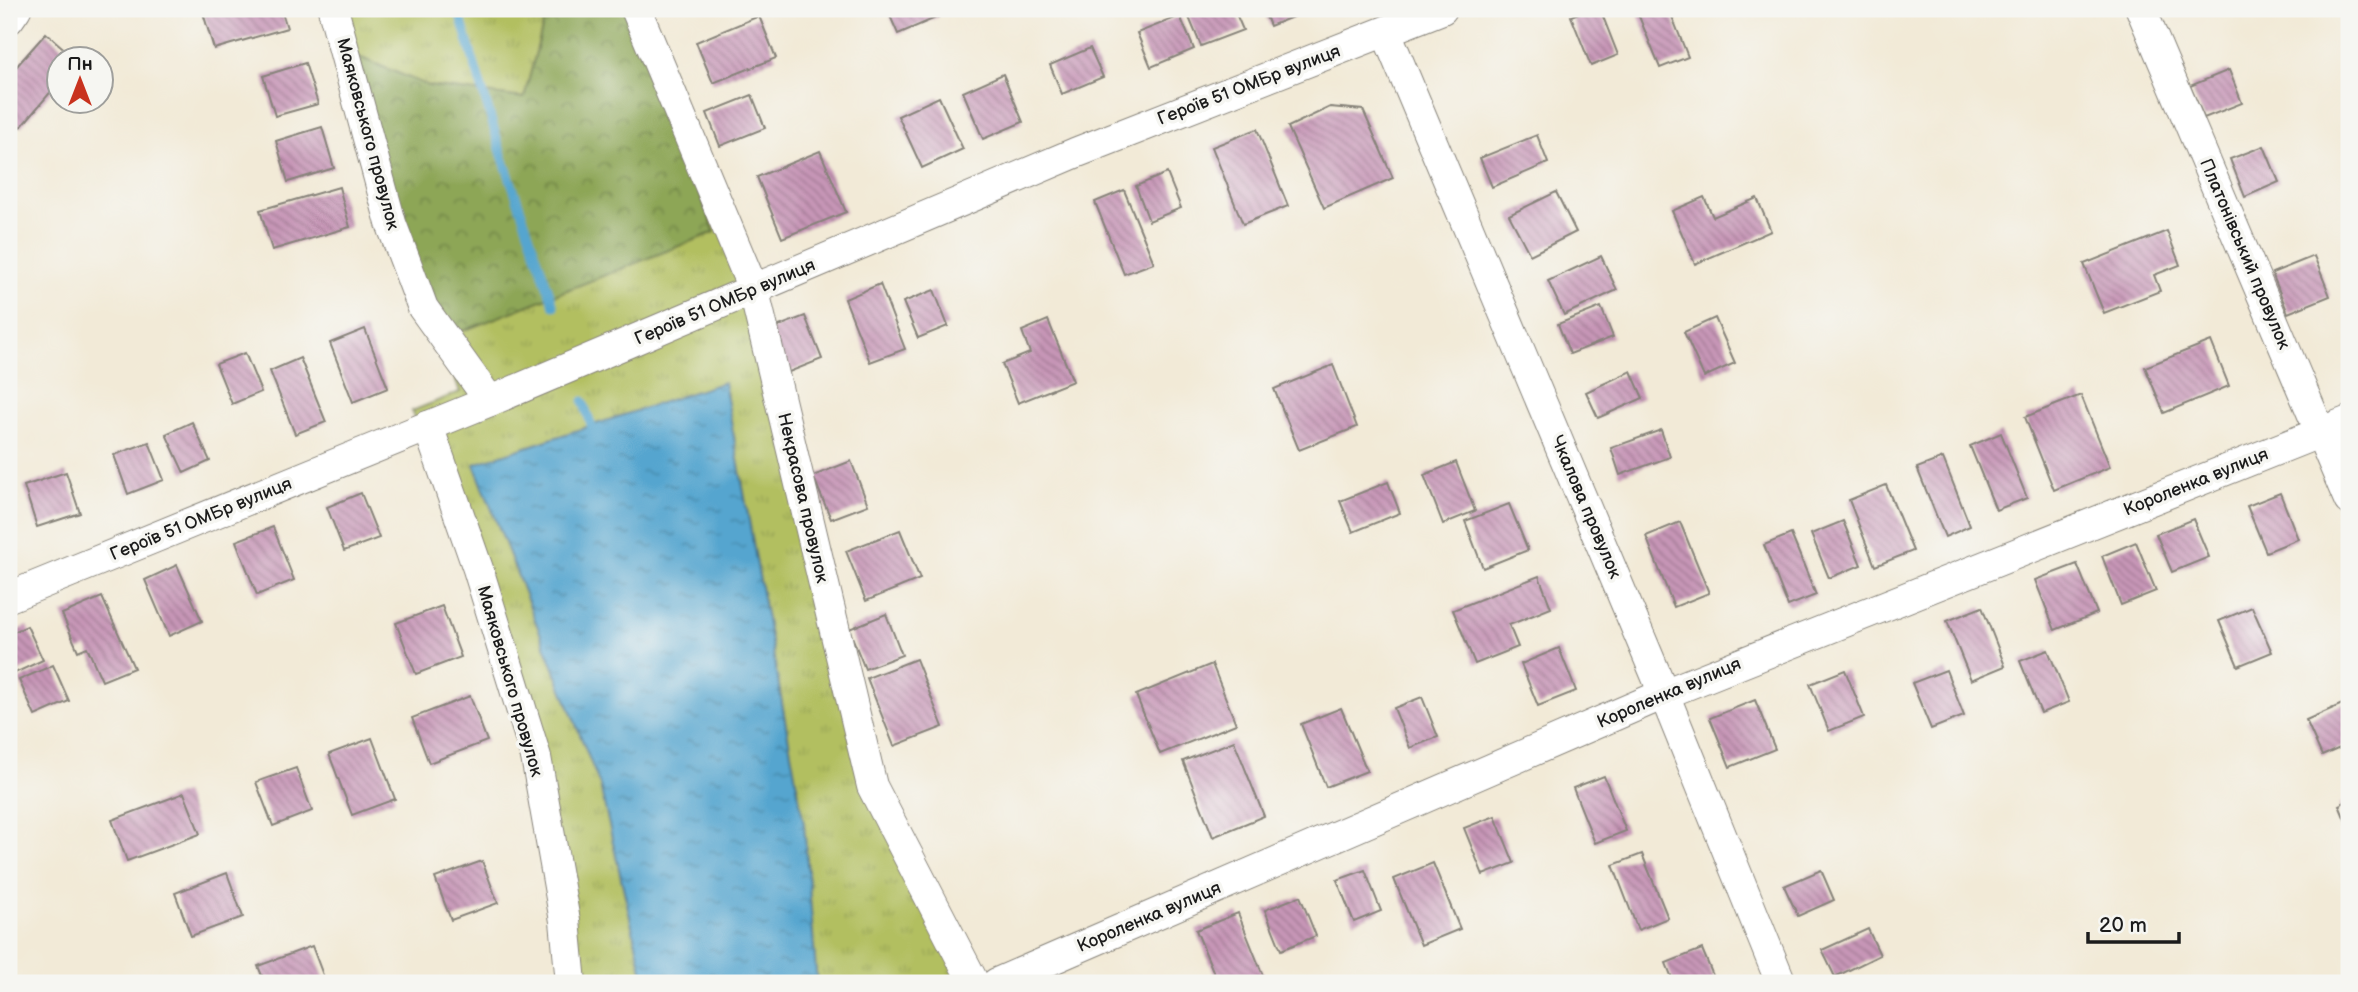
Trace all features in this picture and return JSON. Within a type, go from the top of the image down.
[{"type":"street","points":[[9,19],[16,9]]},
{"type":"street","name":"Маяковського провулок","points":[[333,9],[391,223],[423,308],[490,401]]},
{"type":"street","name":"Некрасова провулок","points":[[636,9],[754,290],[872,786],[974,983]]},
{"type":"street","name":"Героїв 51 ОМБр вулиця","points":[[9,597],[490,401],[1075,153],[1393,22],[1442,9]]},
{"type":"street","name":"Платонівський провулок","points":[[2141,9],[2349,500]]},
{"type":"street","name":"Чкалова провулок","points":[[1393,22],[1781,983]]},
{"type":"street","name":"Короленка вулиця","points":[[997,983],[1664,694],[2349,421]]},
{"type":"street","name":"Маяковського провулок","points":[[428,426],[478,569],[536,757],[565,921],[571,983]]},
{"type":"green space","points":[[329,9],[630,9],[754,291],[872,786],[974,983],[571,983],[565,921],[478,569],[412,411],[460,392]]},
{"type":"green space","points":[[547,9],[630,9],[715,232],[440,340],[342,50],[429,86],[524,98]]},
{"type":"water","points":[[724,382],[804,824],[817,983],[645,983],[600,786],[474,464]]},
{"type":"building","points":[[218,9],[281,9],[287,28],[214,49],[203,13]]},
{"type":"building","points":[[887,9],[935,9],[938,17],[898,34]]},
{"type":"building","points":[[1202,9],[1234,9],[1243,30],[1201,46],[1188,15]]},
{"type":"building","points":[[1263,9],[1303,9],[1305,12],[1270,26]]},
{"type":"building","points":[[1588,9],[1600,9],[1618,55],[1591,66],[1571,16]]},
{"type":"building","points":[[1636,9],[1669,9],[1688,57],[1660,68]]},
{"type":"building","points":[[759,16],[776,58],[713,83],[696,42]]},
{"type":"building","points":[[1180,16],[1194,49],[1151,67],[1137,33]]},
{"type":"building","points":[[46,33],[61,46],[46,46],[46,98],[21,127],[9,117],[9,75]]},
{"type":"building","points":[[1090,48],[1103,77],[1062,94],[1050,65]]},
{"type":"building","points":[[305,63],[318,104],[275,116],[263,76]]},
{"type":"building","points":[[2229,70],[2242,103],[2204,118],[2190,86]]},
{"type":"building","points":[[1003,74],[1023,122],[983,139],[963,92]]},
{"type":"building","points":[[752,95],[765,128],[720,146],[707,113]]},
{"type":"building","points":[[939,97],[963,149],[922,168],[898,116]]},
{"type":"building","points":[[1330,107],[1363,110],[1393,178],[1324,208],[1288,127]]},
{"type":"building","points":[[322,127],[334,168],[288,182],[276,141]]},
{"type":"building","points":[[1257,129],[1288,206],[1243,224],[1212,147]]},
{"type":"building","points":[[1537,135],[1548,163],[1492,187],[1480,158]]},
{"type":"building","points":[[2264,146],[2279,182],[2245,197],[2230,159]]},
{"type":"building","points":[[820,151],[846,212],[782,238],[757,177]]},
{"type":"building","points":[[1167,173],[1181,208],[1149,221],[1136,186]]},
{"type":"building","points":[[339,187],[350,227],[272,250],[260,210]]},
{"type":"building","points":[[1124,190],[1154,263],[1124,274],[1095,202]]},
{"type":"building","points":[[1556,192],[1576,232],[1530,255],[1509,215]]},
{"type":"building","points":[[1704,197],[1713,217],[1757,198],[1771,231],[1695,264],[1672,211]]},
{"type":"building","points":[[2167,231],[2180,265],[2154,275],[2160,291],[2104,313],[2084,264]]},
{"type":"building","points":[[1601,256],[1617,290],[1564,315],[1548,281]]},
{"type":"building","points":[[2314,256],[2330,296],[2288,313],[2272,273]]},
{"type":"building","points":[[880,284],[905,349],[870,362],[845,299]]},
{"type":"building","points":[[934,290],[948,326],[918,338],[903,302]]},
{"type":"building","points":[[1601,307],[1613,337],[1570,354],[1558,324]]},
{"type":"building","points":[[805,316],[822,359],[784,374],[766,331]]},
{"type":"building","points":[[1715,318],[1735,363],[1704,377],[1684,332]]},
{"type":"building","points":[[1048,320],[1073,381],[1018,403],[1002,364],[1030,353],[1022,331]]},
{"type":"building","points":[[365,329],[388,388],[353,402],[330,343]]},
{"type":"building","points":[[2211,341],[2229,386],[2164,413],[2145,367]]},
{"type":"building","points":[[245,353],[261,392],[232,404],[216,364]]},
{"type":"building","points":[[300,358],[326,422],[295,434],[270,371]]},
{"type":"building","points":[[1333,365],[1357,427],[1299,450],[1274,389]]},
{"type":"building","points":[[1631,371],[1643,398],[1598,418],[1586,392]]},
{"type":"building","points":[[2081,395],[2110,467],[2054,490],[2025,417]]},
{"type":"building","points":[[192,422],[210,461],[184,473],[166,434]]},
{"type":"building","points":[[1661,430],[1670,457],[1620,475],[1611,448]]},
{"type":"building","points":[[2001,433],[2027,498],[1996,510],[1970,446]]},
{"type":"building","points":[[149,442],[164,480],[128,494],[114,455]]},
{"type":"building","points":[[1943,458],[1970,526],[1945,537],[1917,468]]},
{"type":"building","points":[[851,461],[868,505],[831,519],[813,476]]},
{"type":"building","points":[[1456,462],[1475,511],[1443,524],[1424,475]]},
{"type":"building","points":[[66,472],[80,513],[37,527],[24,486]]},
{"type":"building","points":[[1388,482],[1400,513],[1353,532],[1340,501]]},
{"type":"building","points":[[1886,485],[1913,551],[1875,566],[1849,500]]},
{"type":"building","points":[[361,493],[379,538],[344,551],[327,507]]},
{"type":"building","points":[[2280,493],[2298,539],[2266,552],[2247,506]]},
{"type":"building","points":[[1509,504],[1528,550],[1483,568],[1465,521]]},
{"type":"building","points":[[2193,519],[2209,557],[2172,572],[2156,534]]},
{"type":"building","points":[[1843,521],[1861,565],[1829,578],[1811,534]]},
{"type":"building","points":[[1680,522],[1709,593],[1674,607],[1646,536]]},
{"type":"building","points":[[273,527],[294,580],[257,595],[236,541]]},
{"type":"building","points":[[900,530],[920,579],[866,601],[846,551]]},
{"type":"building","points":[[1791,534],[1816,595],[1788,606],[1764,545]]},
{"type":"building","points":[[2136,542],[2156,591],[2121,605],[2102,556]]},
{"type":"building","points":[[2077,564],[2097,613],[2055,630],[2035,580]]},
{"type":"building","points":[[177,565],[202,621],[169,636],[145,580]]},
{"type":"building","points":[[1539,576],[1551,608],[1509,625],[1518,647],[1475,664],[1453,610]]},
{"type":"building","points":[[102,597],[134,668],[102,681],[87,647],[78,651],[62,614]]},
{"type":"building","points":[[442,606],[461,657],[416,674],[396,623]]},
{"type":"building","points":[[1982,607],[2005,666],[1971,680],[1947,621]]},
{"type":"building","points":[[2252,607],[2272,652],[2238,666],[2219,621]]},
{"type":"building","points":[[886,614],[902,655],[865,669],[849,629]]},
{"type":"building","points":[[27,626],[43,660],[15,673],[9,659],[9,634]]},
{"type":"building","points":[[1559,648],[1576,691],[1538,706],[1521,664]]},
{"type":"building","points":[[2048,650],[2069,702],[2041,713],[2020,661]]},
{"type":"building","points":[[916,659],[943,727],[894,746],[867,678]]},
{"type":"building","points":[[1212,664],[1236,724],[1160,754],[1136,695]]},
{"type":"building","points":[[53,665],[69,701],[35,716],[19,680]]},
{"type":"building","points":[[1845,670],[1864,717],[1829,731],[1810,684]]},
{"type":"building","points":[[1946,670],[1964,716],[1931,729],[1912,683]]},
{"type":"building","points":[[470,696],[487,741],[429,763],[412,718]]},
{"type":"building","points":[[1422,697],[1438,737],[1410,748],[1394,708]]},
{"type":"building","points":[[1755,700],[1775,749],[1730,767],[1710,718]]},
{"type":"building","points":[[2349,701],[2349,744],[2322,756],[2306,720]]},
{"type":"building","points":[[1341,708],[1367,771],[1326,787],[1301,724]]},
{"type":"building","points":[[372,738],[395,799],[352,815],[329,754]]},
{"type":"building","points":[[1234,741],[1264,816],[1213,837],[1183,761]]},
{"type":"building","points":[[296,768],[312,811],[273,826],[256,782]]},
{"type":"building","points":[[1604,776],[1626,831],[1595,843],[1573,788]]},
{"type":"building","points":[[184,793],[200,834],[127,861],[112,820]]},
{"type":"building","points":[[2349,800],[2349,829],[2339,805]]},
{"type":"building","points":[[1495,816],[1514,863],[1483,875],[1464,828]]},
{"type":"building","points":[[1642,854],[1668,918],[1638,930],[1613,865]]},
{"type":"building","points":[[482,861],[498,903],[451,920],[435,878]]},
{"type":"building","points":[[1433,863],[1460,929],[1421,945],[1394,879]]},
{"type":"building","points":[[1365,870],[1381,911],[1354,922],[1337,880]]},
{"type":"building","points":[[1821,870],[1834,900],[1798,916],[1784,886]]},
{"type":"building","points":[[227,873],[243,917],[191,936],[175,893]]},
{"type":"building","points":[[1300,896],[1316,936],[1281,950],[1265,910]]},
{"type":"building","points":[[1238,913],[1266,983],[1218,983],[1196,930]]},
{"type":"building","points":[[1868,929],[1880,955],[1835,977],[1822,950]]},
{"type":"building","points":[[312,946],[326,983],[265,983],[258,966]]},
{"type":"building","points":[[1702,949],[1716,983],[1674,983],[1666,963]]},
{"type":"waterway","points":[[458,9],[501,152],[554,306]]},
{"type":"waterway","points":[[583,401],[595,436]]}]
